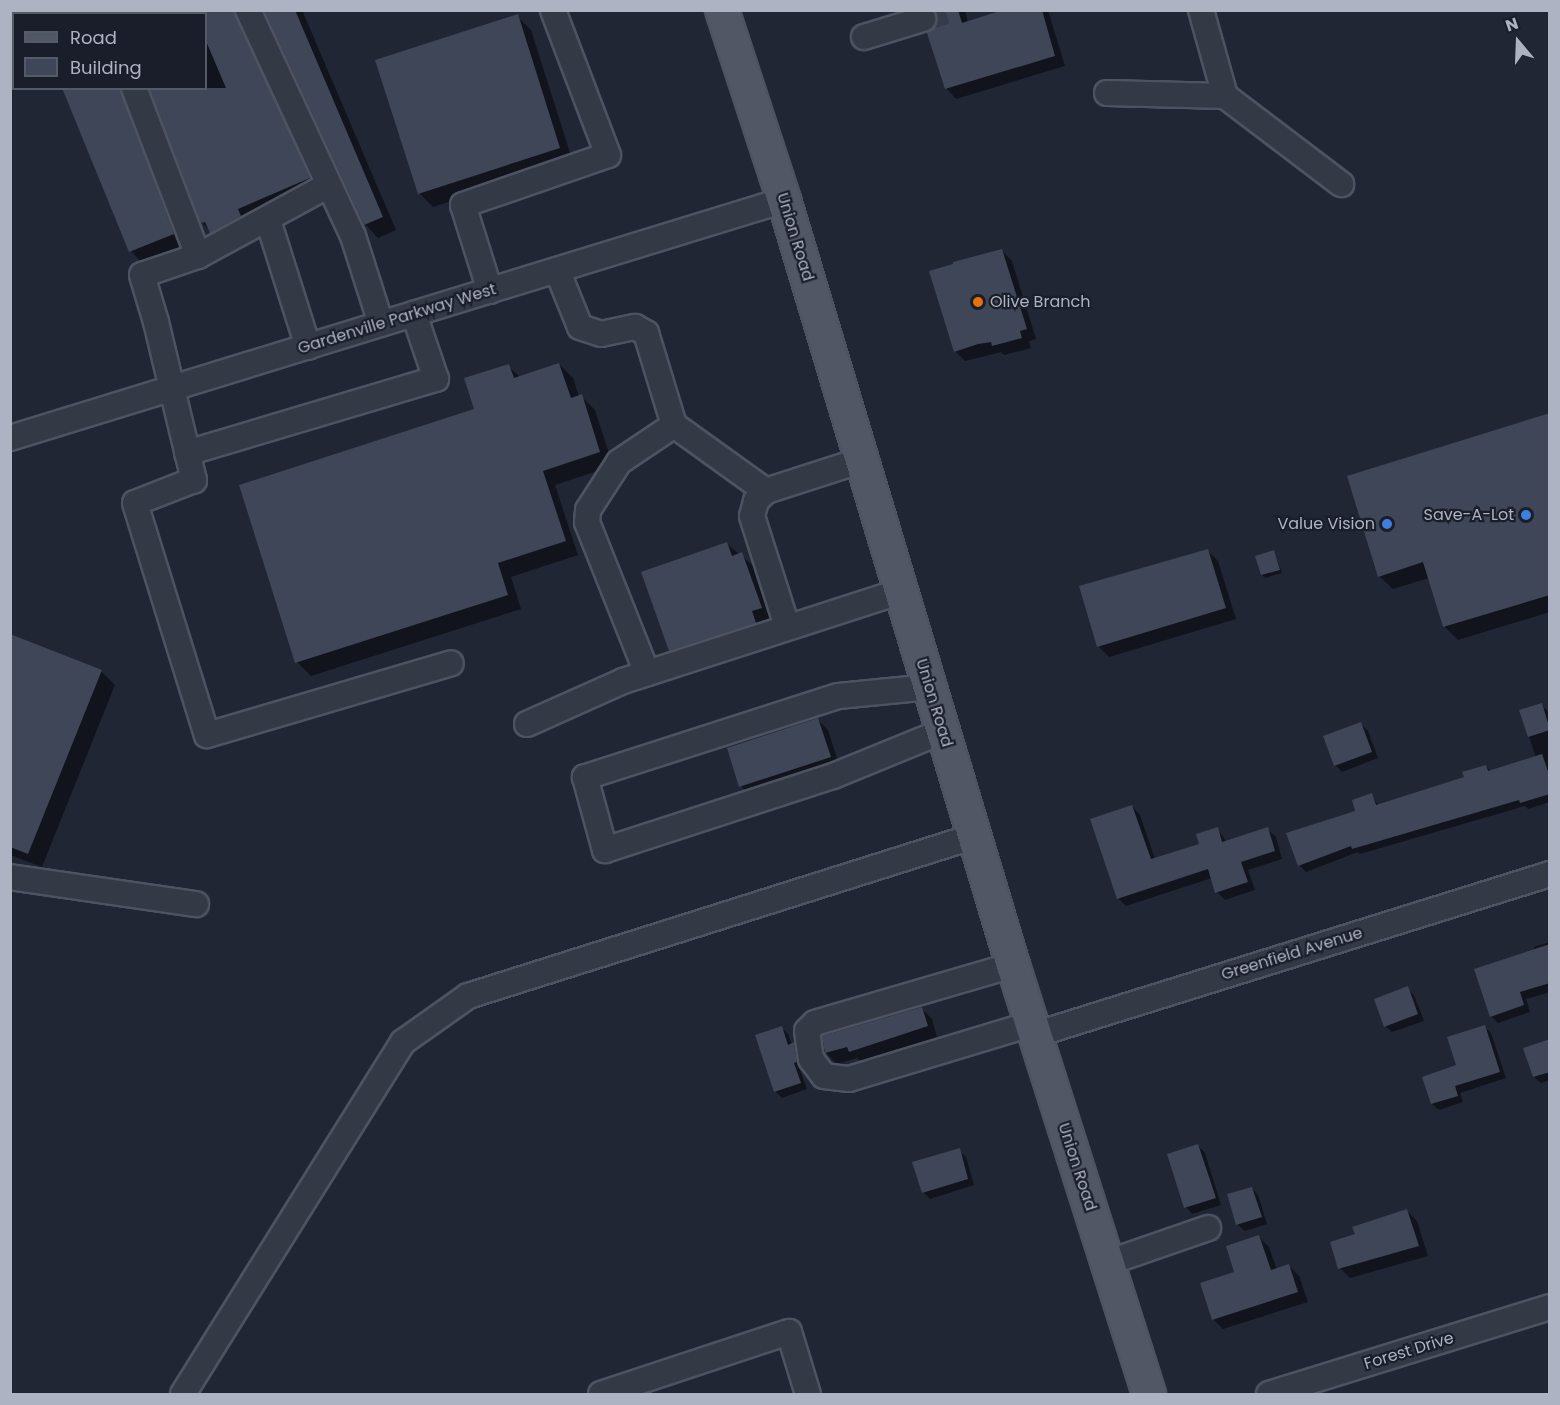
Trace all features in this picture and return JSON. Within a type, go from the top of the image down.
[{"type":"main road","name":"Union Road","points":[[722,10],[784,201],[1012,965],[1149,1395]]},
{"type":"street","points":[[248,10],[353,236],[381,324]]},
{"type":"street","points":[[490,291],[464,205],[608,155],[553,10]]},
{"type":"street","points":[[1201,10],[1225,96]]},
{"type":"street","points":[[864,37],[922,19]]},
{"type":"street","points":[[135,90],[198,256]]},
{"type":"street","points":[[1107,93],[1225,96],[1341,184]]},
{"type":"street","points":[[329,185],[198,256],[142,275],[173,388],[194,480],[135,503],[207,735],[451,663]]},
{"type":"street","name":"Gardenville Parkway West","points":[[10,438],[784,201]]},
{"type":"street","points":[[268,220],[308,347]]},
{"type":"street","points":[[557,270],[580,327],[601,334],[635,327],[646,333],[674,426],[765,491]]},
{"type":"street","points":[[187,453],[436,379],[414,314]]},
{"type":"street","points":[[647,673],[587,522],[588,510],[619,462],[674,426]]},
{"type":"street","points":[[787,626],[752,516],[756,501],[765,491],[862,460]]},
{"type":"street","points":[[527,724],[647,673],[901,591]]},
{"type":"street","points":[[930,687],[838,696],[585,777],[605,850],[833,776],[943,731]]},
{"type":"street","points":[[183,1395],[403,1042],[468,996],[975,836]]},
{"type":"street","name":"Greenfield Avenue","points":[[1012,965],[815,1023],[807,1031],[812,1059],[824,1076],[849,1079],[1033,1030],[1550,874]]},
{"type":"street","points":[[10,877],[196,904]]},
{"type":"street","points":[[1107,1263],[1208,1228]]},
{"type":"street","name":"Forest Drive","points":[[1269,1395],[1550,1307]]},
{"type":"street","points":[[601,1395],[789,1332],[808,1395]]},
{"type":"building","points":[[206,10],[234,10],[310,178],[238,209],[241,216],[210,233],[205,222],[201,223],[150,90],[226,88],[207,43]]},
{"type":"building","points":[[264,10],[295,10],[383,217],[364,225]]},
{"type":"building","points":[[934,10],[958,10],[962,23],[1003,10],[1042,10],[1055,56],[945,89],[927,33],[937,23]]},
{"type":"building","points":[[518,14],[560,148],[418,194],[375,60]]},
{"type":"building","points":[[63,90],[121,90],[174,234],[129,252]]},
{"type":"building","points":[[1002,249],[1027,329],[1020,331],[1022,338],[992,346],[991,342],[978,344],[954,352],[929,271]]},
{"type":"building","points":[[559,363],[571,398],[582,394],[600,452],[543,471],[566,541],[498,563],[508,595],[295,663],[239,485],[474,409],[464,378],[509,364],[514,378]]},
{"type":"building","points":[[1550,413],[1550,595],[1443,627],[1423,562],[1378,577],[1347,476]]},
{"type":"building","points":[[727,542],[732,556],[742,552],[762,608],[752,611],[756,623],[669,651],[641,572]]},
{"type":"building","points":[[1208,549],[1226,608],[1097,647],[1079,586]]},
{"type":"building","points":[[1274,550],[1280,570],[1261,575],[1255,556]]},
{"type":"building","points":[[10,634],[102,670],[28,854],[10,847]]},
{"type":"building","points":[[1542,703],[1550,730],[1528,737],[1519,710]]},
{"type":"building","points":[[818,718],[831,757],[739,787],[727,748]]},
{"type":"building","points":[[1361,722],[1372,752],[1334,766],[1323,736]]},
{"type":"building","points":[[1542,754],[1550,777],[1550,794],[1520,803],[1519,800],[1352,849],[1351,846],[1298,866],[1286,833],[1355,811],[1352,800],[1372,793],[1376,805],[1464,777],[1462,772],[1486,765],[1488,771]]},
{"type":"building","points":[[1132,805],[1151,859],[1199,844],[1196,834],[1218,827],[1222,842],[1268,827],[1275,851],[1241,862],[1248,882],[1215,893],[1208,869],[1117,899],[1090,819]]},
{"type":"building","points":[[1550,944],[1550,983],[1520,992],[1524,1005],[1490,1017],[1474,969]]},
{"type":"building","points":[[1408,986],[1418,1014],[1384,1027],[1374,999]]},
{"type":"building","points":[[922,1007],[928,1026],[849,1052],[847,1047],[825,1053],[822,1036]]},
{"type":"building","points":[[1485,1025],[1500,1072],[1455,1086],[1458,1096],[1431,1104],[1422,1077],[1456,1065],[1447,1037]]},
{"type":"building","points":[[782,1026],[788,1045],[794,1042],[797,1062],[794,1063],[801,1083],[774,1092],[755,1035]]},
{"type":"building","points":[[1550,1039],[1550,1072],[1533,1077],[1523,1048]]},
{"type":"building","points":[[1198,1144],[1216,1198],[1184,1208],[1167,1154]]},
{"type":"building","points":[[960,1148],[968,1179],[922,1193],[912,1162]]},
{"type":"building","points":[[1252,1187],[1262,1217],[1236,1225],[1227,1194]]},
{"type":"building","points":[[1407,1209],[1419,1246],[1338,1269],[1330,1242],[1355,1234],[1352,1227]]},
{"type":"building","points":[[1259,1235],[1271,1270],[1289,1264],[1298,1292],[1212,1320],[1200,1283],[1234,1272],[1226,1246]]},
{"type":"tunnel","points":[[923,19],[952,10]]},
{"type":"place","name":"Olive Branch","points":[[978,302]]},
{"type":"place","name":"Save-A-Lot","points":[[1526,515]]},
{"type":"place","name":"Value Vision","points":[[1387,524]]}]
